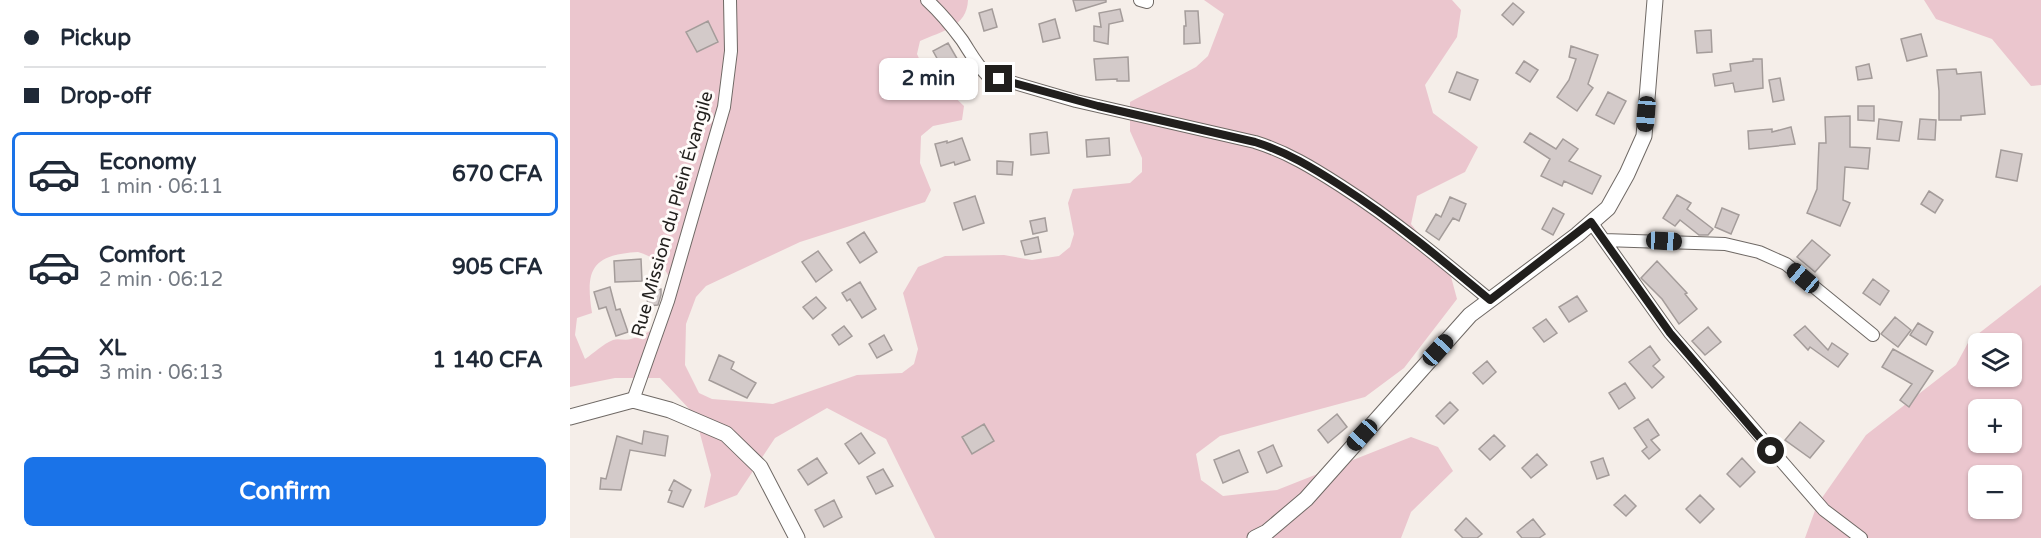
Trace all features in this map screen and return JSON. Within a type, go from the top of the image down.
[{"type":"street","name":"Rue Mission du Plein Évangile","points":[[633,400],[668,301],[724,106],[731,51],[729,0]]},
{"type":"street","points":[[927,0],[941,12],[963,41],[978,67],[987,75],[1076,100],[1255,142],[1280,150],[1359,198],[1409,233],[1490,300]]},
{"type":"street","points":[[1140,0],[1148,2],[1147,0]]},
{"type":"street","points":[[1255,538],[1267,532],[1306,499],[1462,324],[1608,208],[1644,136],[1655,0]]},
{"type":"street","points":[[1591,222],[1670,333],[1758,436],[1824,510],[1861,538]]},
{"type":"street","points":[[1604,240],[1725,244],[1759,252],[1786,264],[1873,335]]},
{"type":"street","points":[[570,417],[633,400],[670,410],[726,434],[760,467],[797,538]]},
{"type":"shaded area","points":[[570,0],[968,0],[967,9],[958,22],[945,31],[920,41],[917,54],[923,67],[964,106],[962,120],[933,126],[921,136],[920,163],[931,190],[925,202],[800,242],[706,286],[696,297],[686,324],[685,365],[699,393],[712,399],[773,404],[857,375],[902,373],[914,364],[918,349],[903,293],[918,267],[945,256],[1004,255],[1032,260],[1059,256],[1070,247],[1074,234],[1068,203],[1073,189],[1130,183],[1142,172],[1142,158],[1130,131],[1130,102],[1196,67],[1208,56],[1224,14],[1204,0],[1452,0],[1461,10],[1457,37],[1425,85],[1433,113],[1478,147],[1465,172],[1417,196],[1411,224],[1450,273],[1457,299],[1404,368],[1365,397],[1220,436],[1196,454],[1201,480],[1223,496],[1277,490],[1411,437],[1438,447],[1453,471],[1411,512],[1401,538],[935,538],[886,439],[827,408],[775,438],[737,495],[704,508],[711,475],[695,415],[660,378],[615,378],[570,387]],"holes":[[[638,252],[658,262],[669,276],[673,292],[670,311],[658,326],[650,331],[631,339],[613,340],[585,359],[575,335],[577,318],[592,313],[590,285],[595,267],[610,257]]]},
{"type":"shaded area","points":[[1924,0],[2041,0],[2041,85],[2031,86],[1992,39],[1936,19]]},
{"type":"shaded area","points":[[2041,285],[2041,538],[1805,538],[1817,505],[1866,435],[1956,365],[1968,343],[1968,387],[2022,387],[2022,333],[1979,333]]},
{"type":"building","points":[[1073,0],[1106,0],[1106,2],[1076,11]]},
{"type":"building","points":[[1513,3],[1524,12],[1513,25],[1502,15]]},
{"type":"building","points":[[992,9],[997,27],[984,31],[979,13]]},
{"type":"building","points":[[1120,9],[1123,21],[1109,24],[1108,44],[1094,41],[1094,26],[1101,27],[1099,13]]},
{"type":"building","points":[[1185,11],[1198,11],[1200,43],[1184,44]]},
{"type":"building","points":[[1055,19],[1060,38],[1043,42],[1039,24]]},
{"type":"building","points":[[708,21],[718,42],[697,52],[686,32]]},
{"type":"building","points":[[1711,30],[1712,52],[1697,53],[1695,31]]},
{"type":"building","points":[[1921,34],[1927,56],[1907,61],[1901,39]]},
{"type":"building","points":[[948,43],[959,62],[944,71],[933,51]]},
{"type":"building","points":[[1571,46],[1598,55],[1588,84],[1593,88],[1577,111],[1557,97],[1569,80],[1576,59],[1569,57]]},
{"type":"building","points":[[1128,57],[1129,81],[1096,80],[1094,59]]},
{"type":"building","points":[[1753,59],[1762,59],[1763,88],[1735,92],[1733,83],[1715,86],[1713,74],[1731,71],[1730,64],[1753,61]]},
{"type":"building","points":[[1524,61],[1538,70],[1530,82],[1516,73]]},
{"type":"building","points":[[1869,64],[1872,78],[1858,80],[1856,67]]},
{"type":"building","points":[[1956,69],[1957,74],[1981,72],[1985,114],[1961,116],[1961,120],[1939,120],[1937,70]]},
{"type":"building","points":[[1457,72],[1478,80],[1470,100],[1449,92]]},
{"type":"building","points":[[1780,78],[1784,100],[1773,102],[1769,80]]},
{"type":"building","points":[[1608,92],[1626,101],[1614,124],[1596,115]]},
{"type":"building","points":[[1858,106],[1874,106],[1874,121],[1858,120]]},
{"type":"building","points":[[1850,116],[1850,147],[1870,148],[1868,169],[1845,167],[1843,200],[1850,203],[1840,226],[1807,213],[1817,189],[1819,143],[1826,143],[1825,117]]},
{"type":"building","points":[[1879,119],[1902,122],[1899,141],[1877,139]]},
{"type":"building","points":[[1920,119],[1936,120],[1935,140],[1918,139]]},
{"type":"building","points":[[1791,127],[1795,144],[1749,149],[1748,131],[1772,129],[1772,132]]},
{"type":"building","points":[[1047,132],[1049,153],[1031,155],[1030,134]]},
{"type":"building","points":[[1530,133],[1556,149],[1563,139],[1578,149],[1569,161],[1601,176],[1592,194],[1564,181],[1562,186],[1541,176],[1550,159],[1524,142]]},
{"type":"building","points":[[962,138],[970,160],[955,165],[954,162],[941,166],[935,144]]},
{"type":"building","points":[[1109,138],[1110,155],[1087,157],[1086,140]]},
{"type":"building","points":[[2001,150],[2022,154],[2017,181],[1996,177]]},
{"type":"building","points":[[997,161],[1013,162],[1012,175],[997,174]]},
{"type":"building","points":[[1929,191],[1943,200],[1935,213],[1921,204]]},
{"type":"building","points":[[1677,195],[1691,203],[1687,209],[1713,229],[1708,235],[1699,235],[1680,220],[1675,226],[1663,218]]},
{"type":"building","points":[[975,196],[984,223],[963,230],[954,203]]},
{"type":"building","points":[[1450,197],[1466,204],[1459,221],[1453,218],[1439,240],[1426,231],[1436,214],[1441,217]]},
{"type":"building","points":[[1553,208],[1564,214],[1553,235],[1542,229]]},
{"type":"building","points":[[1722,208],[1739,215],[1731,234],[1715,227]]},
{"type":"building","points":[[1045,218],[1047,231],[1033,234],[1030,221]]},
{"type":"building","points":[[864,232],[877,252],[860,263],[847,243]]},
{"type":"building","points":[[1038,237],[1041,252],[1025,255],[1021,241]]},
{"type":"building","points":[[1812,240],[1830,255],[1815,272],[1797,257]]},
{"type":"building","points":[[818,251],[832,270],[816,282],[802,262]]},
{"type":"building","points":[[641,259],[642,281],[615,282],[614,261]]},
{"type":"building","points":[[1657,261],[1687,293],[1685,294],[1697,309],[1679,324],[1662,299],[1641,278]]},
{"type":"building","points":[[1873,279],[1889,291],[1880,305],[1863,293]]},
{"type":"building","points":[[860,282],[876,309],[862,318],[850,299],[847,301],[842,293]]},
{"type":"building","points":[[610,287],[616,310],[620,309],[628,332],[616,336],[606,307],[599,309],[594,292]]},
{"type":"building","points":[[661,289],[658,305],[648,306],[646,291]]},
{"type":"building","points":[[1577,296],[1587,311],[1569,322],[1559,307]]},
{"type":"building","points":[[816,297],[826,308],[813,319],[803,307]]},
{"type":"building","points":[[1895,317],[1911,330],[1898,347],[1881,334]]},
{"type":"building","points":[[1546,319],[1557,333],[1544,342],[1533,328]]},
{"type":"building","points":[[1918,323],[1933,332],[1926,345],[1910,335]]},
{"type":"building","points":[[844,326],[852,336],[839,345],[832,335]]},
{"type":"building","points":[[1805,326],[1828,350],[1832,343],[1848,354],[1838,367],[1810,347],[1808,350],[1794,335]]},
{"type":"building","points":[[1708,327],[1721,342],[1705,355],[1692,341]]},
{"type":"building","points":[[884,335],[892,350],[877,358],[869,344]]},
{"type":"building","points":[[1650,346],[1660,360],[1653,366],[1664,377],[1652,388],[1629,362]]},
{"type":"building","points":[[1893,349],[1933,371],[1909,407],[1900,400],[1912,384],[1882,367]]},
{"type":"building","points":[[719,355],[734,362],[731,369],[756,383],[747,398],[709,380]]},
{"type":"building","points":[[1487,361],[1496,372],[1483,384],[1473,373]]},
{"type":"building","points":[[1625,383],[1635,398],[1619,409],[1609,393]]},
{"type":"building","points":[[1450,402],[1458,410],[1444,424],[1436,416]]},
{"type":"building","points":[[1337,414],[1347,427],[1328,443],[1318,430]]},
{"type":"building","points":[[1648,419],[1659,435],[1651,440],[1660,450],[1649,459],[1642,451],[1647,447],[1634,428]]},
{"type":"building","points":[[1800,422],[1824,441],[1810,458],[1785,440]]},
{"type":"building","points":[[984,424],[994,441],[972,454],[962,437]]},
{"type":"building","points":[[644,431],[668,436],[665,456],[630,450],[621,490],[600,489],[601,478],[606,479],[617,436],[642,444]]},
{"type":"building","points":[[861,433],[875,453],[859,464],[845,444]]},
{"type":"building","points":[[1494,435],[1505,446],[1490,460],[1479,449]]},
{"type":"building","points":[[1273,445],[1282,466],[1267,473],[1258,452]]},
{"type":"building","points":[[1239,450],[1248,472],[1223,483],[1214,460]]},
{"type":"building","points":[[1537,454],[1547,465],[1531,478],[1522,468]]},
{"type":"building","points":[[817,458],[827,473],[808,485],[798,470]]},
{"type":"building","points":[[1603,458],[1609,475],[1597,479],[1591,462]]},
{"type":"building","points":[[1742,458],[1755,472],[1740,487],[1727,474]]},
{"type":"building","points":[[883,469],[893,486],[876,494],[867,477]]},
{"type":"building","points":[[674,480],[691,490],[683,507],[668,502],[672,491],[669,490]]},
{"type":"building","points":[[1625,495],[1636,506],[1626,516],[1614,505]]},
{"type":"building","points":[[1700,495],[1714,509],[1700,523],[1686,509]]},
{"type":"building","points":[[834,500],[842,517],[824,527],[815,510]]},
{"type":"building","points":[[1466,518],[1482,534],[1477,538],[1463,538],[1455,530]]},
{"type":"building","points":[[1533,519],[1545,534],[1539,538],[1522,538],[1517,532]]},
{"type":"route","points":[[999,79],[1280,150],[1313,168],[1409,233],[1490,300],[1591,222],[1670,333],[1771,451]]}]
